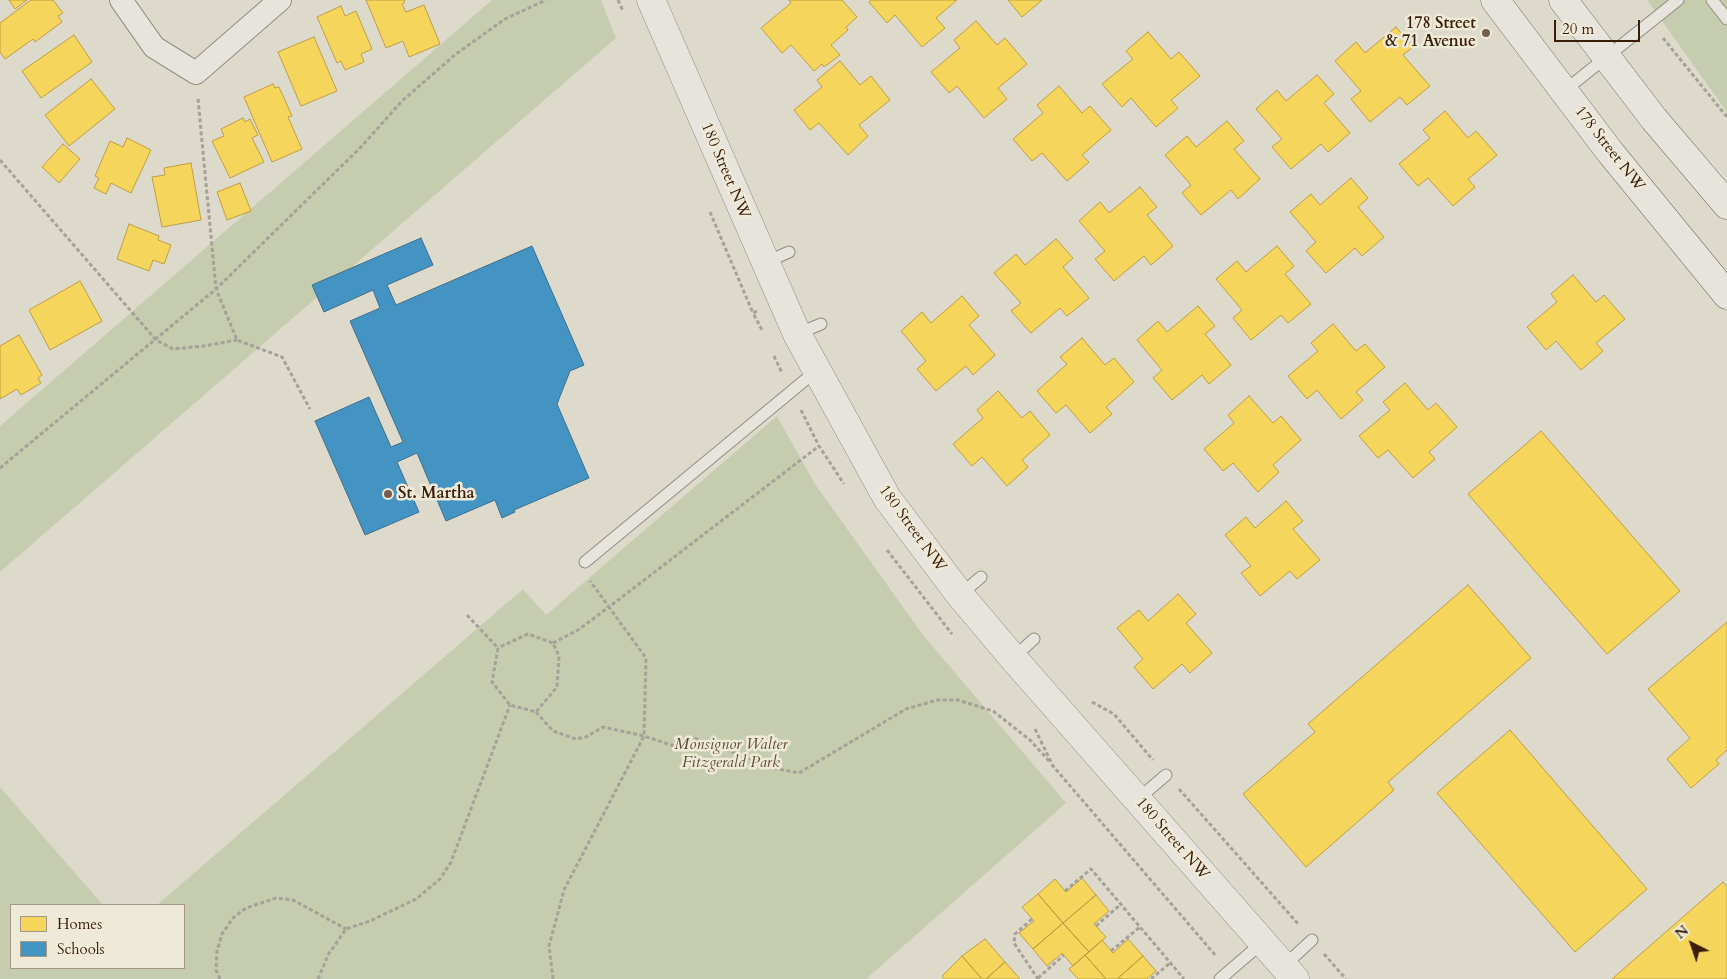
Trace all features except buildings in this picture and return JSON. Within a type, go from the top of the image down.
[{"type":"street","points":[[121,0],[154,47],[196,73],[280,0]]},
{"type":"street","name":"180 Street NW","points":[[651,0],[765,263],[809,329],[816,372],[887,498],[960,595],[1013,658],[1289,972]]},
{"type":"street","name":"178 Street NW","points":[[1495,0],[1642,192],[1727,295]]},
{"type":"street","points":[[1563,0],[1654,120],[1727,205]]},
{"type":"lane","points":[[1564,91],[1678,0]]},
{"type":"lane","points":[[1712,0],[1727,19]]},
{"type":"lane","points":[[765,263],[789,252]]},
{"type":"lane","points":[[585,562],[816,372]]},
{"type":"lane","points":[[960,595],[981,577]]},
{"type":"lane","points":[[1013,658],[1034,639]]},
{"type":"lane","points":[[1138,800],[1166,775]]},
{"type":"lane","points":[[1289,972],[1312,940]]},
{"type":"lane","points":[[1220,979],[1263,942]]},
{"type":"path","points":[[0,468],[216,289],[361,147],[402,101],[456,54],[505,20],[546,0]]},
{"type":"path","points":[[1650,24],[1727,117]]},
{"type":"path","points":[[196,73],[216,289],[237,340]]},
{"type":"path","points":[[0,160],[156,340],[173,349],[237,340],[282,357],[310,409]]},
{"type":"path","points":[[553,643],[578,630],[819,446]]},
{"type":"path","points":[[553,979],[549,946],[564,890],[644,736],[646,658],[590,582]]},
{"type":"path","points":[[467,615],[498,648]]},
{"type":"path","points":[[498,648],[528,634],[553,643],[559,656],[557,687],[536,712]]},
{"type":"path","points":[[498,648],[492,682],[510,705],[536,712],[553,731],[576,739],[586,737],[603,727],[644,736],[674,746],[694,738],[778,769],[799,773],[906,709],[937,700],[958,700],[993,710],[1030,740],[1053,766]]},
{"type":"path","points":[[1088,698],[1114,714],[1346,979]]},
{"type":"path","points":[[318,979],[328,955],[346,929],[370,921],[416,899],[440,879],[451,862],[510,705]]},
{"type":"path","points":[[1065,890],[1091,869],[1184,979]]},
{"type":"path","points":[[220,979],[216,970],[217,950],[222,934],[233,918],[246,908],[276,898],[293,900],[346,929]]},
{"type":"path","points":[[1096,926],[1121,904]]},
{"type":"path","points":[[1032,919],[1015,934],[1014,943],[1038,979],[1064,955]]},
{"type":"path","points":[[1111,951],[1140,927]]},
{"type":"path","points":[[1151,979],[1170,962]]},
{"type":"green space","points":[[492,0],[601,0],[616,38],[0,572],[0,426]]},
{"type":"green space","points":[[1647,0],[1727,0],[1727,112]]},
{"type":"green space","name":"Monsignor Walter Fitzgerald Park","points":[[777,416],[815,484],[923,635],[1066,803],[866,979],[0,979],[0,787],[102,904],[10,904],[10,969],[185,969],[185,904],[158,904],[523,589],[546,615]]},
{"type":"place","name":"178 Street & 71 Avenue","points":[[1486,33]]},
{"type":"place","name":"St. Martha","points":[[388,494]]}]
